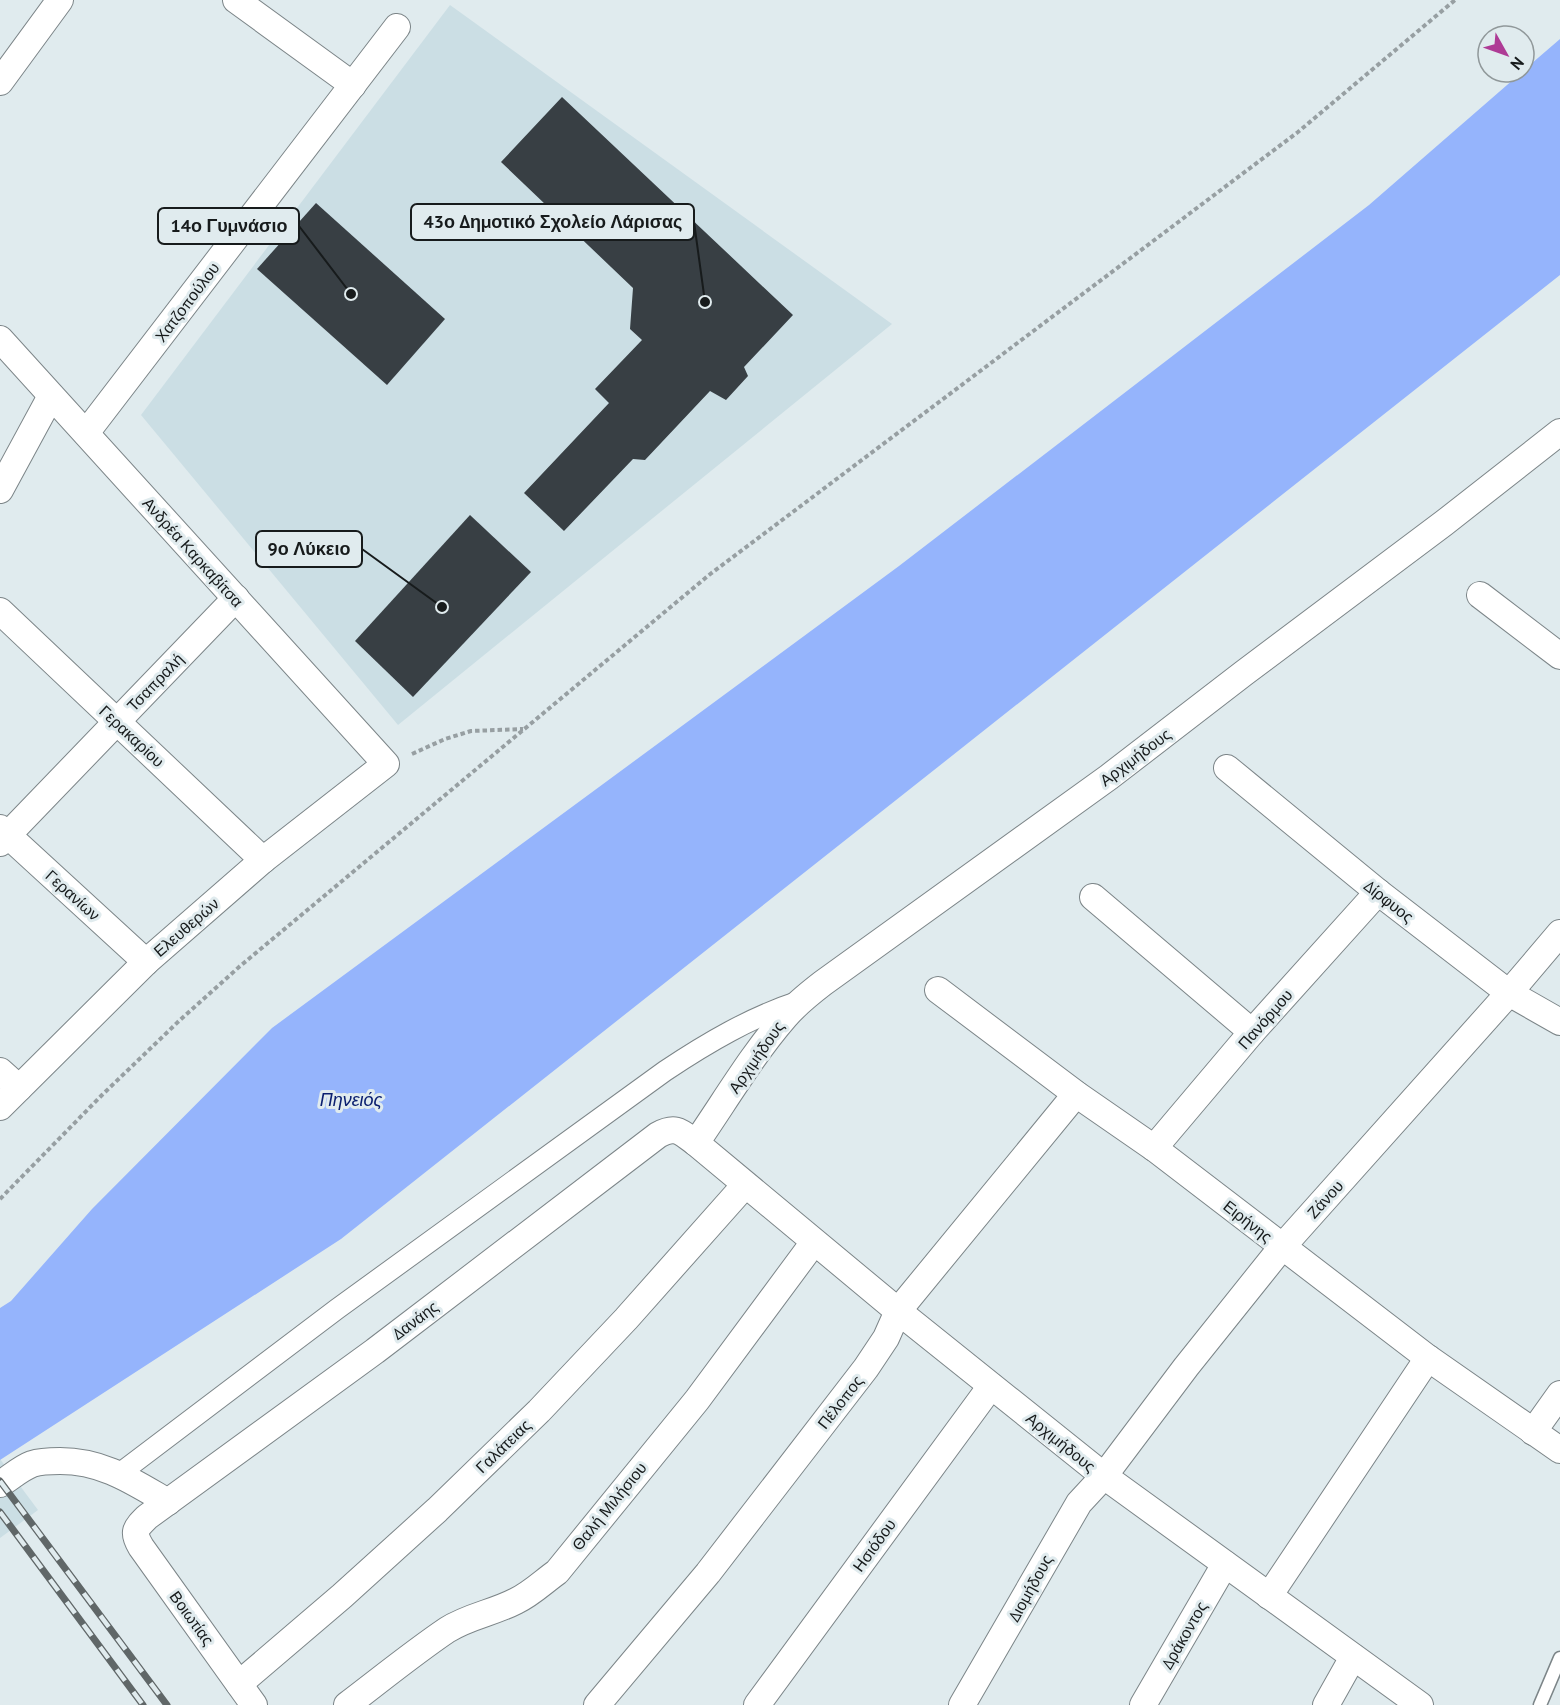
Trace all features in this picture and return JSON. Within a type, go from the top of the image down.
[{"type":"street","points":[[0,82],[60,0]]},
{"type":"street","points":[[236,0],[352,86]]},
{"type":"street","name":"Χατζοπούλου","points":[[86,434],[397,27]]},
{"type":"street","name":"Ανδρέα Καρκαβίτσα","points":[[0,339],[386,764]]},
{"type":"street","points":[[3,478],[51,396]]},
{"type":"street","name":"Αρχιμήδους","points":[[1420,1705],[1104,1476],[898,1311],[696,1143],[786,1015],[823,982],[1109,777],[1444,524],[1560,432]]},
{"type":"street","points":[[1480,595],[1560,656]]},
{"type":"street","name":"Τσαπραλή","points":[[2,836],[117,722],[236,598]]},
{"type":"street","name":"Γερακαρίου","points":[[0,611],[263,860]]},
{"type":"street","name":"Ελευθερών","points":[[0,1107],[146,962],[263,860],[386,764]]},
{"type":"street","name":"Δίρφυος","points":[[1227,768],[1378,892],[1509,993],[1560,1022]]},
{"type":"street","name":"Γερανίων","points":[[2,836],[146,962]]},
{"type":"street","name":"Πανόρμου","points":[[1155,1148],[1252,1032],[1378,892]]},
{"type":"street","points":[[1093,897],[1252,1032]]},
{"type":"street","name":"Ζάνου","points":[[1104,1476],[1186,1367],[1282,1247],[1560,933]]},
{"type":"street","name":"Ειρήνης","points":[[938,990],[1076,1094],[1155,1148],[1428,1358],[1560,1450]]},
{"type":"street","points":[[119,1474],[337,1309],[665,1071],[703,1046],[772,1010],[800,1001]]},
{"type":"street","points":[[0,1071],[19,1088]]},
{"type":"street","name":"Πέλοπος","points":[[597,1705],[708,1573],[866,1368],[886,1338],[898,1311],[1076,1094]]},
{"type":"street","name":"Δανάης","points":[[136,1529],[147,1517],[375,1351],[658,1135],[666,1130],[679,1131],[696,1143]]},
{"type":"street","name":"Γαλάτειας","points":[[238,1684],[342,1596],[539,1411],[626,1319],[745,1185]]},
{"type":"street","name":"Θαλή Μιλήσιου","points":[[347,1705],[448,1629],[474,1616],[515,1602],[557,1572],[697,1400],[814,1242]]},
{"type":"street","points":[[1269,1596],[1428,1358]]},
{"type":"street","name":"Ησιόδου","points":[[758,1705],[991,1386]]},
{"type":"street","points":[[1533,1431],[1560,1394]]},
{"type":"street","points":[[0,1484],[31,1465],[48,1461],[76,1461],[119,1474],[168,1502]]},
{"type":"street","name":"Διομήδους","points":[[962,1705],[1079,1503],[1104,1476]]},
{"type":"street","name":"Βοιωτίας","points":[[136,1529],[135,1534],[141,1547],[254,1705]]},
{"type":"street","name":"Δράκοντος","points":[[1143,1705],[1225,1564]]},
{"type":"street","points":[[1326,1705],[1353,1657]]},
{"type":"lane","points":[[1540,1705],[1560,1658]]},
{"type":"path","points":[[0,1199],[102,1095],[222,982],[709,575],[1299,132],[1455,0]]},
{"type":"path","points":[[386,764],[445,739],[471,731],[524,729]]},
{"type":"shaded area","points":[[450,5],[892,324],[398,725],[141,415]]},
{"type":"shaded area","points":[[0,1459],[38,1510],[0,1538]]},
{"type":"water","name":"Πηνειός","points":[[1560,39],[1560,275],[341,1239],[0,1460],[0,1308],[11,1301],[92,1209],[272,1028],[899,566],[1369,205],[1508,84],[1536,84],[1536,60]]},
{"type":"building","points":[[562,97],[793,315],[744,367],[748,376],[726,400],[710,391],[645,460],[633,459],[564,531],[524,493],[609,403],[595,389],[642,340],[630,329],[633,288],[501,162]]},
{"type":"building","points":[[316,203],[445,319],[387,385],[257,269]]},
{"type":"building","points":[[470,515],[531,572],[413,697],[355,641]]},
{"type":"railway","points":[[0,1481],[167,1705]]},
{"type":"railway","points":[[0,1512],[143,1705]]},
{"type":"place","name":"14ο Γυμνάσιο","points":[[351,294]]},
{"type":"place","name":"43ο Δημοτικό Σχολείο Λάρισας","points":[[705,302]]},
{"type":"place","name":"9ο Λύκειο","points":[[442,607]]}]
